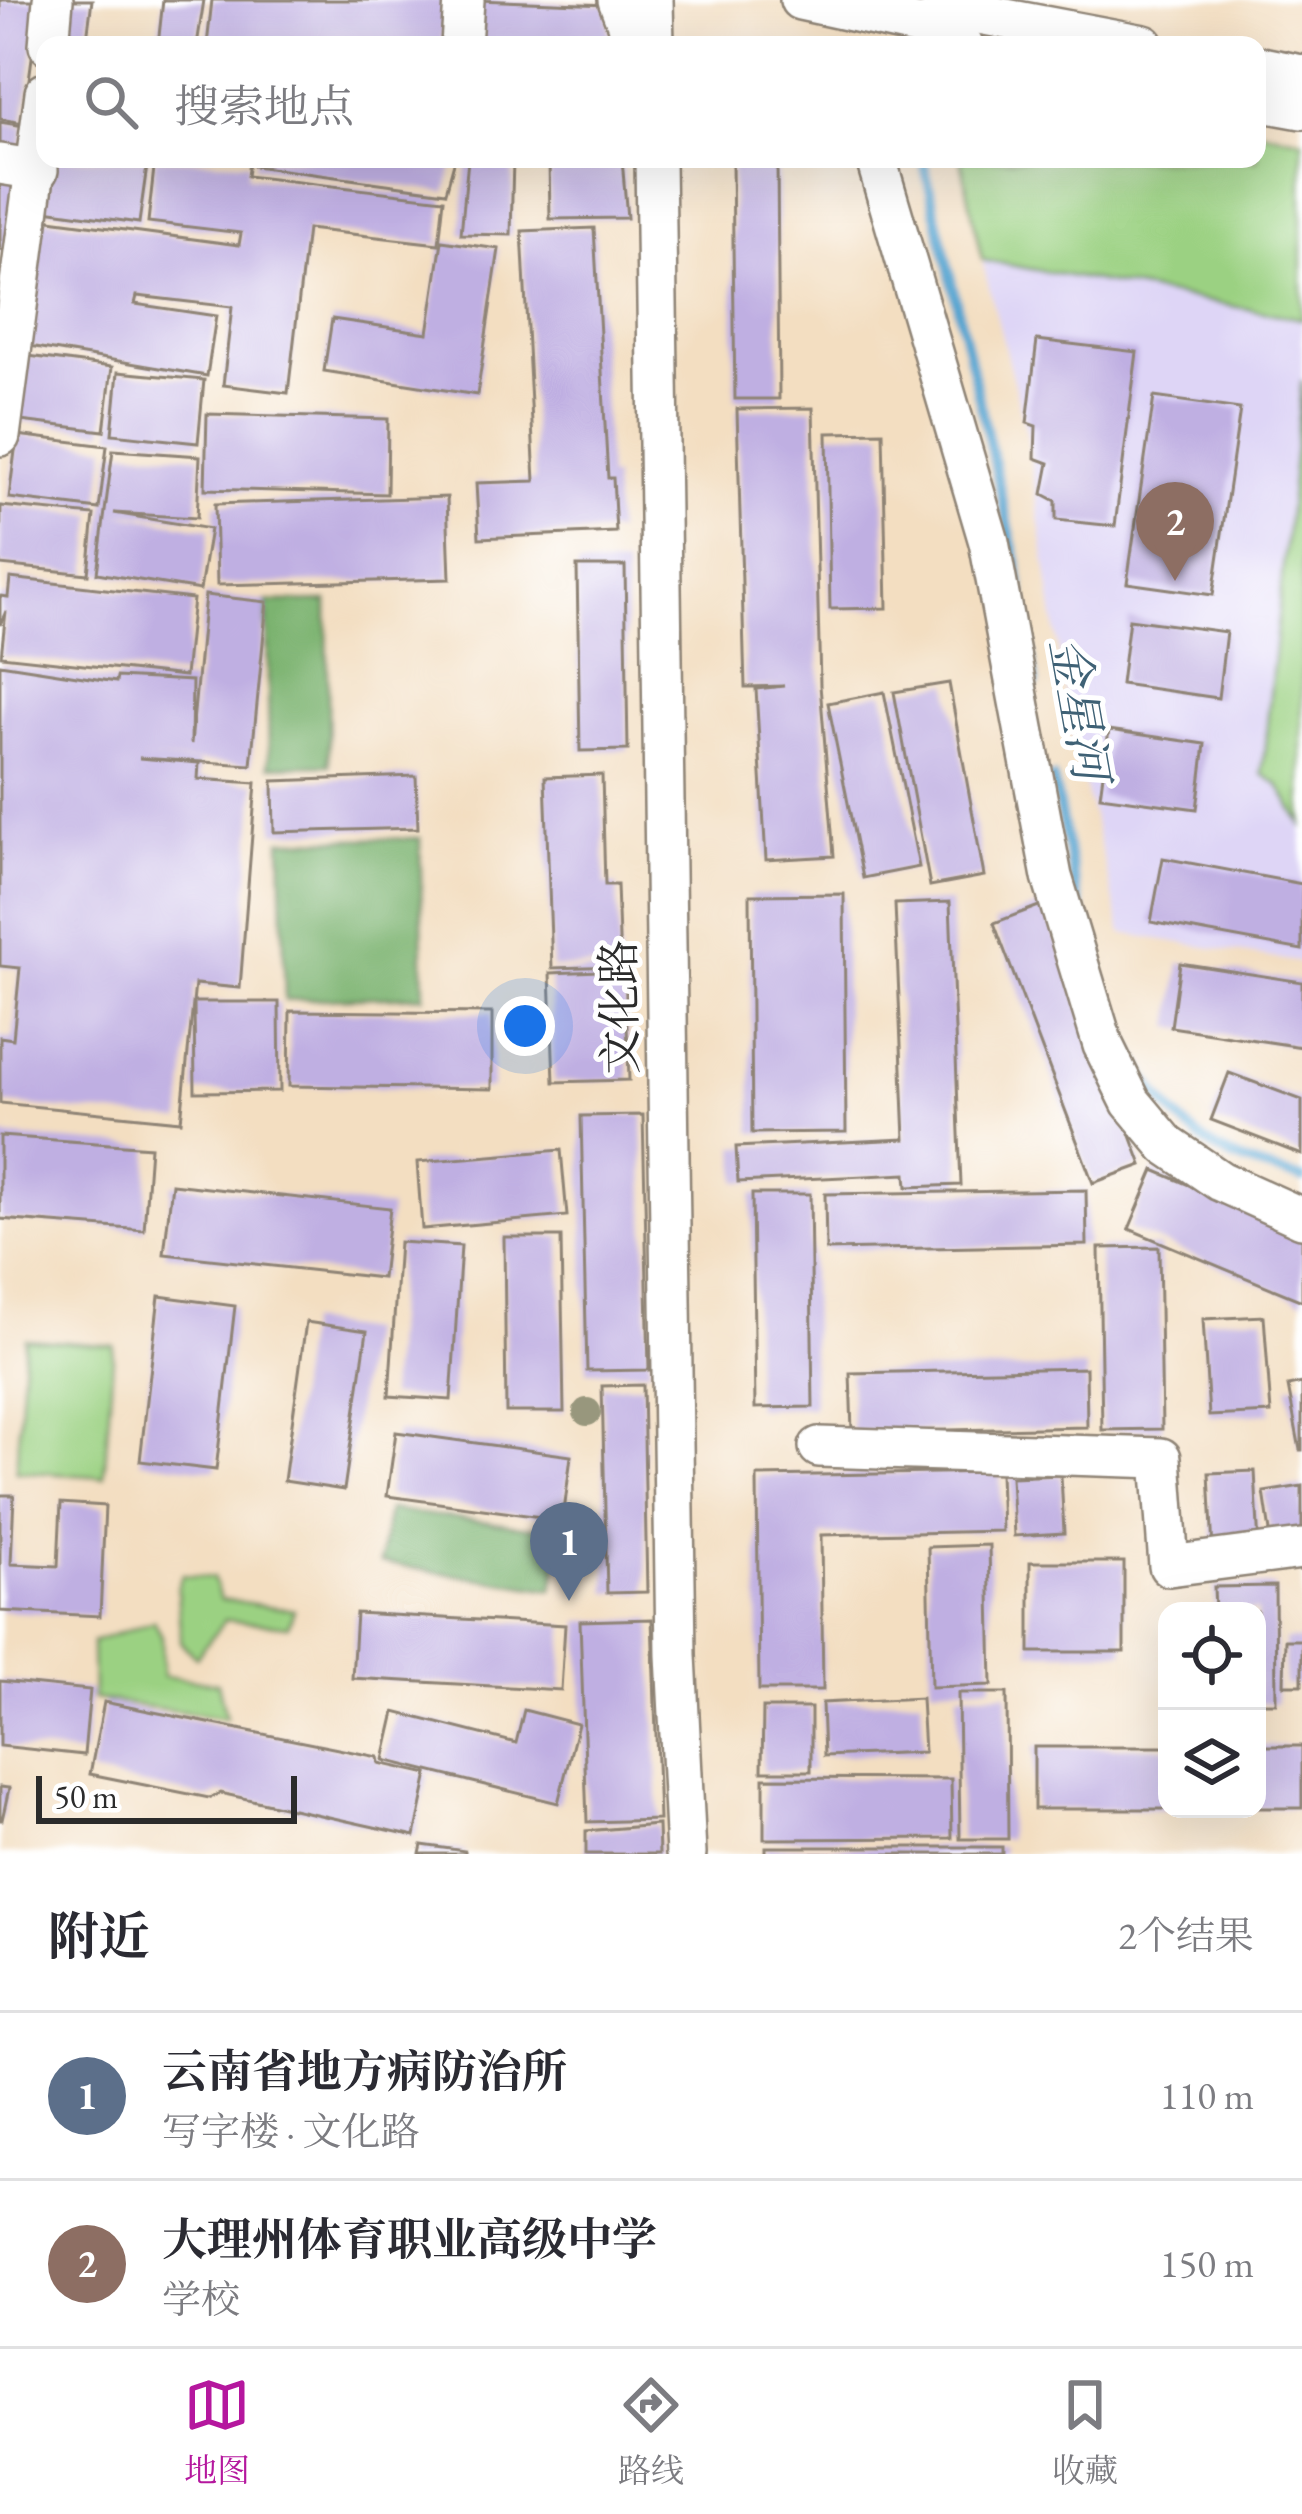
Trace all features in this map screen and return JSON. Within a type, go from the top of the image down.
[{"type":"street","points":[[50,36],[53,0]]},
{"type":"street","points":[[462,36],[464,0]]},
{"type":"street","points":[[618,0],[632,36]]},
{"type":"street","points":[[653,0],[653,36]]},
{"type":"street","points":[[800,0],[846,28],[920,26],[974,13],[1096,36]]},
{"type":"street","points":[[920,26],[943,36]]},
{"type":"street","points":[[1266,69],[1302,75]]},
{"type":"street","points":[[1266,103],[1302,109]]},
{"type":"street","points":[[0,436],[19,167],[36,119]]},
{"type":"street","name":"文化路","points":[[655,168],[676,1655],[686,1854]]},
{"type":"street","points":[[878,168],[989,542],[1052,877],[1109,1061],[1138,1114],[1179,1154],[1220,1181],[1302,1218]]},
{"type":"street","points":[[819,1447],[1161,1458],[1169,1566],[1302,1549]]},
{"type":"shaded area","points":[[982,260],[1302,319],[1302,963],[1122,933],[1070,728],[1027,434]]},
{"type":"green space","points":[[1266,132],[1302,139],[1302,319],[982,260],[963,168],[1266,168]]},
{"type":"green space","points":[[1302,380],[1302,824],[1278,784],[1262,774]]},
{"type":"green space","points":[[327,601],[329,765],[269,766],[267,602]]},
{"type":"green space","points":[[420,838],[424,996],[285,1000],[281,840]]},
{"type":"green space","points":[[25,1339],[114,1346],[104,1477],[16,1471]]},
{"type":"green space","points":[[388,1510],[563,1531],[553,1590],[380,1563]]},
{"type":"green space","points":[[182,1575],[213,1578],[220,1599],[294,1610],[288,1626],[225,1620],[196,1657],[181,1643],[177,1588]]},
{"type":"green space","points":[[154,1621],[162,1636],[163,1676],[218,1683],[226,1718],[93,1699],[92,1642]]},
{"type":"building","points":[[0,0],[40,0],[23,123],[0,119]]},
{"type":"building","points":[[70,0],[92,0],[87,36],[65,34]]},
{"type":"building","points":[[163,0],[204,0],[198,36],[159,36]]},
{"type":"building","points":[[212,0],[446,0],[442,36],[208,36]]},
{"type":"building","points":[[477,0],[607,5],[610,36],[477,36]]},
{"type":"building","points":[[0,122],[24,126],[19,163],[0,160]]},
{"type":"building","points":[[51,168],[147,168],[139,223],[45,210]]},
{"type":"building","points":[[154,168],[248,168],[247,176],[444,199],[439,244],[307,229],[288,393],[223,385],[232,307],[137,296],[135,304],[216,316],[207,376],[24,345],[42,219],[239,245],[241,233],[148,222]]},
{"type":"building","points":[[269,168],[453,168],[446,192]]},
{"type":"building","points":[[467,168],[513,168],[511,235],[461,234]]},
{"type":"building","points":[[549,168],[623,168],[627,218],[550,219]]},
{"type":"building","points":[[732,168],[777,168],[779,399],[735,399]]},
{"type":"building","points":[[0,169],[26,173],[14,252],[0,250]]},
{"type":"building","points":[[594,228],[608,478],[613,478],[616,532],[479,538],[476,483],[535,481],[522,231]]},
{"type":"building","points":[[442,241],[499,249],[477,395],[324,371],[332,319],[428,333]]},
{"type":"building","points":[[1037,340],[1137,352],[1115,526],[1056,520],[1056,501],[1043,494],[1049,463],[1035,458],[1036,426],[1027,423]]},
{"type":"building","points":[[21,355],[112,367],[104,431],[12,420]]},
{"type":"building","points":[[118,372],[204,380],[198,443],[112,434]]},
{"type":"building","points":[[1154,397],[1240,409],[1213,595],[1127,583]]},
{"type":"building","points":[[813,408],[820,685],[834,856],[766,860],[756,689],[784,686],[745,687],[737,409]]},
{"type":"building","points":[[207,414],[388,419],[387,494],[205,489]]},
{"type":"building","points":[[883,432],[887,608],[830,609],[827,433]]},
{"type":"building","points":[[17,435],[107,446],[99,509],[9,498]]},
{"type":"building","points":[[113,450],[200,456],[197,518],[114,513],[210,529],[200,590],[97,573]]},
{"type":"building","points":[[447,497],[450,579],[217,585],[215,504]]},
{"type":"building","points":[[1,506],[94,515],[88,574],[0,565]]},
{"type":"building","points":[[577,566],[625,566],[628,750],[580,751]]},
{"type":"building","points":[[10,578],[193,599],[185,676],[1,656],[6,611],[0,625],[0,596],[8,597]]},
{"type":"building","points":[[205,595],[267,602],[251,765],[139,758],[199,763],[198,779],[256,783],[240,988],[195,984],[181,1121],[0,1103],[0,1037],[13,1039],[20,968],[0,966],[0,664],[116,682],[117,677],[192,681],[191,744]]},
{"type":"building","points":[[1129,619],[1226,632],[1218,698],[1121,684]]},
{"type":"building","points":[[949,683],[984,876],[930,886],[894,692]]},
{"type":"building","points":[[884,692],[919,867],[863,878],[828,703]]},
{"type":"building","points":[[1109,730],[1205,744],[1197,809],[1100,796]]},
{"type":"building","points":[[602,775],[605,885],[617,885],[620,966],[552,968],[545,777]]},
{"type":"building","points":[[416,776],[418,828],[274,832],[273,781]]},
{"type":"building","points":[[1163,858],[1302,884],[1302,950],[1151,922]]},
{"type":"building","points":[[844,894],[846,1132],[752,1133],[750,895]]},
{"type":"building","points":[[950,902],[961,1185],[907,1187],[906,1174],[738,1182],[736,1147],[905,1139],[895,904]]},
{"type":"building","points":[[1044,904],[1142,1165],[1093,1183],[994,923]]},
{"type":"building","points":[[1180,963],[1302,982],[1302,1047],[1171,1027]]},
{"type":"building","points":[[625,970],[629,1080],[554,1082],[550,973]]},
{"type":"building","points":[[194,1002],[279,1002],[280,1091],[195,1092]]},
{"type":"building","points":[[290,1011],[492,1013],[492,1089],[289,1086]]},
{"type":"building","points":[[1229,1073],[1302,1100],[1302,1155],[1211,1120]]},
{"type":"building","points":[[643,1115],[649,1370],[587,1371],[581,1116]]},
{"type":"building","points":[[0,1136],[150,1147],[144,1230],[0,1219]]},
{"type":"building","points":[[561,1150],[567,1216],[422,1229],[417,1162]]},
{"type":"building","points":[[1154,1170],[1302,1233],[1302,1301],[1129,1229]]},
{"type":"building","points":[[172,1184],[390,1208],[382,1278],[164,1254]]},
{"type":"building","points":[[1086,1190],[1087,1245],[826,1250],[825,1194]]},
{"type":"building","points":[[752,1194],[810,1194],[813,1407],[755,1408]]},
{"type":"building","points":[[504,1237],[561,1237],[564,1412],[506,1412]]},
{"type":"building","points":[[399,1242],[461,1246],[451,1400],[389,1396]]},
{"type":"building","points":[[1159,1247],[1162,1429],[1102,1430],[1099,1248]]},
{"type":"building","points":[[159,1296],[235,1306],[216,1470],[140,1461]]},
{"type":"building","points":[[1264,1316],[1271,1413],[1209,1416],[1203,1319]]},
{"type":"building","points":[[306,1322],[367,1331],[344,1490],[284,1481]]},
{"type":"building","points":[[1086,1368],[1087,1427],[852,1432],[850,1373]]},
{"type":"building","points":[[1302,1383],[1302,1450],[1300,1450],[1288,1386]]},
{"type":"building","points":[[643,1385],[647,1592],[607,1593],[602,1386]]},
{"type":"building","points":[[396,1432],[571,1456],[563,1520],[387,1496]]},
{"type":"building","points":[[1255,1471],[1259,1547],[1213,1550],[1209,1473]]},
{"type":"building","points":[[1000,1472],[1002,1531],[821,1535],[823,1690],[759,1690],[757,1476]]},
{"type":"building","points":[[1061,1475],[1064,1533],[1014,1536],[1011,1477]]},
{"type":"building","points":[[1302,1486],[1302,1541],[1272,1545],[1264,1492]]},
{"type":"building","points":[[0,1495],[14,1495],[11,1564],[58,1566],[61,1503],[105,1506],[100,1616],[0,1611]]},
{"type":"building","points":[[989,1545],[992,1685],[931,1687],[928,1547]]},
{"type":"building","points":[[1030,1562],[1124,1562],[1124,1652],[1030,1652]]},
{"type":"building","points":[[1275,1586],[1276,1703],[1266,1703],[1266,1602],[1215,1602],[1214,1587]]},
{"type":"building","points":[[356,1613],[565,1625],[561,1690],[352,1678]]},
{"type":"building","points":[[652,1619],[659,1820],[587,1822],[580,1621]]},
{"type":"building","points":[[1285,1640],[1302,1640],[1302,1685],[1284,1685]]},
{"type":"building","points":[[0,1681],[90,1690],[84,1755],[0,1746]]},
{"type":"building","points":[[958,1693],[1007,1693],[1008,1839],[960,1839]]},
{"type":"building","points":[[921,1698],[924,1752],[824,1756],[822,1703]]},
{"type":"building","points":[[104,1702],[378,1757],[379,1763],[428,1774],[415,1836],[220,1793],[209,1798],[90,1774]]},
{"type":"building","points":[[763,1708],[811,1708],[811,1771],[762,1771]]},
{"type":"building","points":[[524,1710],[578,1724],[558,1803],[384,1760],[395,1712],[516,1743]]},
{"type":"building","points":[[1266,1746],[1302,1746],[1302,1808],[1266,1808]]},
{"type":"building","points":[[1034,1747],[1158,1747],[1158,1809],[1034,1809]]},
{"type":"building","points":[[764,1778],[951,1779],[952,1838],[764,1839]]},
{"type":"building","points":[[0,1787],[9,1788],[2,1820],[0,1820]]},
{"type":"building","points":[[658,1825],[659,1854],[586,1854],[586,1831]]},
{"type":"building","points":[[422,1845],[465,1851],[465,1854],[420,1854]]},
{"type":"building","points":[[766,1847],[1002,1847],[1002,1854],[766,1854]]},
{"type":"waterway","name":"金星河","points":[[925,168],[1017,561],[1035,683]]},
{"type":"waterway","name":"金星河","points":[[1053,778],[1098,972],[1138,1065],[1165,1104],[1211,1146],[1302,1179]]},
{"type":"place","name":"大理州体育职业高级中学","points":[[1175,581]]},
{"type":"place","name":"云南省地方病防治所","points":[[569,1601]]}]
